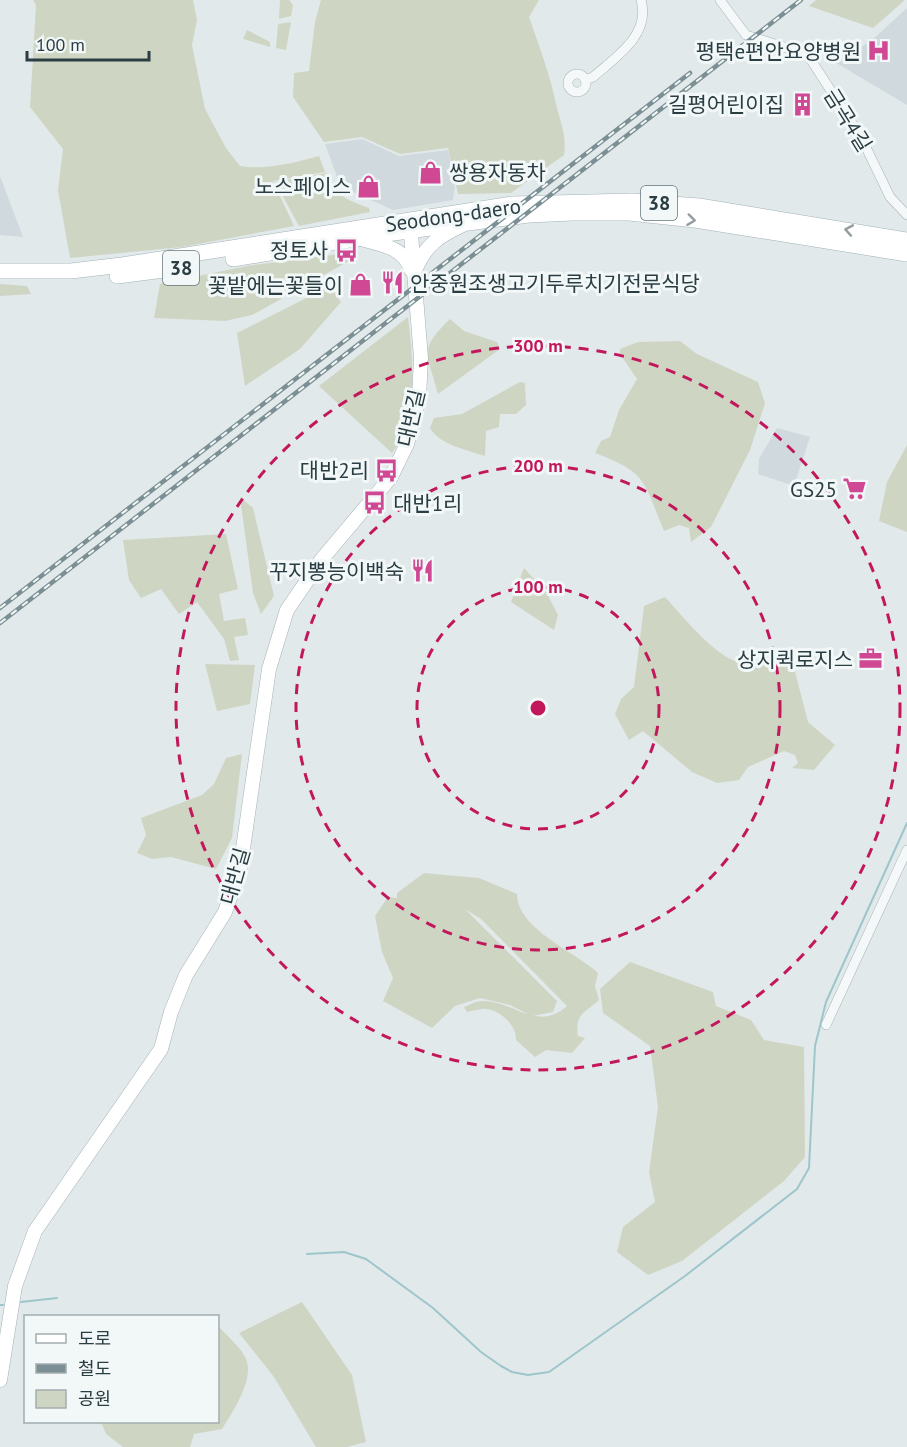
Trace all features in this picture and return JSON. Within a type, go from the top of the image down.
[{"type":"main road","name":"Seodong-daero","points":[[0,280],[56,281],[135,274],[361,239],[408,226],[512,204],[631,201],[699,206],[907,240]]},
{"type":"main road","name":"Seodong-daero","points":[[0,271],[71,271],[122,266],[408,226],[466,224],[529,215],[629,213],[695,220],[907,254]]},
{"type":"street","points":[[585,80],[593,77],[633,40],[642,18],[641,0]]},
{"type":"street","name":"금곡4길","points":[[720,0],[746,35],[803,53],[811,60],[861,137],[890,197],[907,215]]},
{"type":"street","points":[[413,270],[431,243],[466,224]]},
{"type":"street","name":"대반길","points":[[0,1380],[15,1286],[36,1231],[161,1049],[171,1012],[186,975],[225,912],[240,869],[269,669],[279,630],[287,610],[307,578],[377,495],[397,465],[416,418],[421,358],[412,308],[413,270],[408,226]]},
{"type":"street","points":[[361,239],[400,252],[408,259],[413,270]]},
{"type":"street","points":[[826,1025],[907,850]]},
{"type":"shaded area","name":"평택e편안요양병원","points":[[907,8],[907,105],[833,61],[870,42]]},
{"type":"shaded area","points":[[362,139],[399,156],[448,150],[455,184],[453,200],[393,210],[353,192],[337,177],[325,144]]},
{"type":"shaded area","points":[[0,176],[23,237],[0,235]]},
{"type":"shaded area","points":[[777,428],[810,437],[794,486],[758,474],[759,459]]},
{"type":"green space","points":[[33,0],[193,0],[197,20],[192,45],[205,109],[226,148],[240,166],[270,166],[319,156],[325,172],[273,181],[294,226],[182,247],[70,258],[58,190],[63,149],[30,107],[36,5]]},
{"type":"green space","points":[[280,0],[289,0],[293,5],[291,16],[279,19]]},
{"type":"green space","points":[[321,0],[539,0],[529,17],[554,93],[564,135],[564,155],[511,193],[458,194],[448,148],[400,154],[362,137],[324,142],[293,97],[294,73],[309,71],[315,22]]},
{"type":"green space","points":[[816,0],[905,0],[873,28],[809,6]]},
{"type":"green space","points":[[291,22],[286,50],[276,48],[278,24]]},
{"type":"green space","points":[[247,30],[270,42],[270,47],[243,39]]},
{"type":"green space","points":[[327,173],[338,192],[369,208],[370,212],[299,226],[275,182]]},
{"type":"green space","points":[[347,255],[349,261],[252,315],[225,321],[154,318],[160,284],[247,266]]},
{"type":"green space","points":[[0,284],[27,286],[31,294],[0,296]]},
{"type":"green space","points":[[330,286],[341,302],[300,349],[245,386],[237,333]]},
{"type":"green space","points":[[408,317],[412,369],[410,405],[401,439],[392,453],[319,386]]},
{"type":"green space","points":[[450,319],[464,331],[497,342],[500,349],[438,394],[429,361],[429,346]]},
{"type":"green space","points":[[680,341],[697,354],[758,382],[765,403],[750,450],[711,527],[691,542],[689,528],[679,525],[664,531],[647,490],[635,473],[595,453],[601,441],[610,437],[619,410],[637,379],[620,354],[620,349],[638,342]]},
{"type":"green space","points":[[520,382],[525,383],[526,405],[516,414],[500,414],[499,427],[486,431],[485,456],[447,443],[434,434],[430,428],[434,418],[462,414]]},
{"type":"green space","points":[[907,445],[907,532],[879,521],[887,482]]},
{"type":"green space","points":[[240,497],[253,508],[274,596],[261,614],[253,593]]},
{"type":"green space","points":[[226,534],[238,589],[219,594],[224,621],[245,618],[248,635],[234,637],[239,660],[230,661],[224,639],[197,602],[179,614],[161,589],[141,598],[129,580],[123,540]]},
{"type":"green space","points":[[524,568],[546,592],[558,615],[554,630],[511,602]]},
{"type":"green space","points":[[665,597],[703,638],[726,657],[749,664],[791,656],[808,722],[835,745],[814,770],[792,768],[798,763],[795,755],[784,751],[748,767],[739,780],[717,783],[692,772],[643,731],[629,740],[615,714],[621,699],[634,687],[644,606]]},
{"type":"green space","points":[[205,664],[255,665],[250,704],[217,711]]},
{"type":"green space","points":[[242,754],[232,838],[216,869],[171,857],[152,859],[137,853],[146,835],[141,818],[202,795],[214,784],[226,758]]},
{"type":"green space","points":[[424,873],[479,878],[517,894],[520,907],[537,929],[598,973],[595,986],[599,1000],[579,1018],[578,1036],[585,1038],[572,1053],[546,1050],[535,1057],[516,1040],[514,1030],[503,1016],[487,1009],[467,1012],[464,1007],[480,1001],[493,1002],[528,1014],[510,1005],[480,998],[455,1006],[432,1028],[383,1001],[393,978],[382,952],[375,916],[388,897],[397,898],[397,893]],"holes":[[[465,909],[481,919],[567,1006],[556,1013],[534,1016],[553,1012],[557,1001]]]},
{"type":"green space","points":[[630,962],[713,992],[716,1006],[751,1020],[764,1040],[804,1047],[805,1157],[784,1181],[682,1261],[648,1275],[617,1252],[623,1227],[655,1202],[649,1172],[658,1107],[650,1046],[603,1013],[600,989]]},
{"type":"green space","points":[[302,1302],[352,1375],[366,1442],[347,1447],[316,1447],[274,1377],[239,1333]]},
{"type":"green space","points":[[219,1327],[241,1350],[248,1367],[245,1386],[222,1429],[194,1434],[190,1447],[123,1447],[106,1434],[101,1423],[219,1423]]},
{"type":"waterway","points":[[307,1254],[344,1252],[366,1259],[433,1308],[481,1352],[512,1372],[528,1375],[549,1372],[685,1276],[797,1189],[809,1168],[815,1046],[826,1002],[907,823]]},
{"type":"waterway","points":[[21,1302],[57,1298]]},
{"type":"railway","points":[[0,623],[801,0]]},
{"type":"railway","points":[[0,608],[690,73]]},
{"type":"place","name":"평택e편안요양병원","points":[[879,51]]},
{"type":"place","name":"길평어린이집","points":[[802,104]]},
{"type":"place","name":"쌍용자동차","points":[[431,172]]},
{"type":"place","name":"노스페이스","points":[[369,186]]},
{"type":"place","name":"정토사","points":[[346,250]]},
{"type":"place","name":"안중원조생고기두루치기전문식당","points":[[392,283]]},
{"type":"place","name":"꽃밭에는꽃들이","points":[[361,285]]},
{"type":"place","name":"대반2리","points":[[387,470]]},
{"type":"place","name":"GS25","points":[[855,489]]},
{"type":"place","name":"대반1리","points":[[375,503]]},
{"type":"place","name":"꾸지뽕능이백숙","points":[[422,571]]},
{"type":"place","name":"상지퀵로지스","points":[[871,659]]}]
